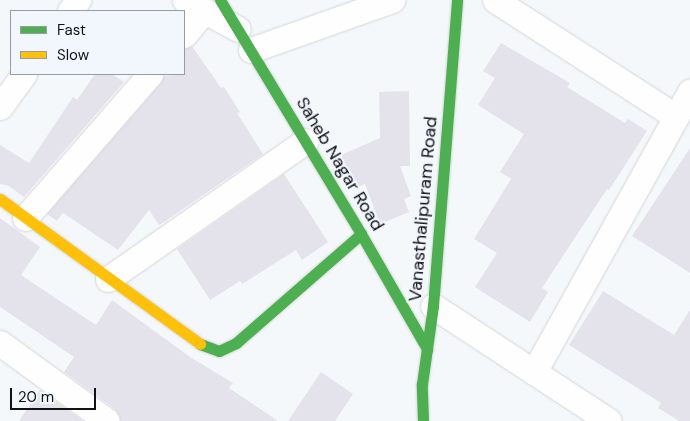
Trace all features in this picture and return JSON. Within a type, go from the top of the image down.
[{"type":"street","points":[[185,33],[203,4],[245,39],[392,0]]},
{"type":"street","name":"Vanasthalipuram Road","points":[[423,421],[422,384],[433,306],[457,0]]},
{"type":"street","points":[[495,0],[675,116]]},
{"type":"street","name":"Saheb Nagar Road","points":[[245,39],[362,234],[427,349]]},
{"type":"street","points":[[0,107],[23,75]]},
{"type":"street","points":[[25,218],[149,75]]},
{"type":"street","points":[[534,372],[690,92]]},
{"type":"street","points":[[108,278],[306,141]]},
{"type":"street","points":[[0,200],[199,344],[219,351],[236,343],[362,234]]},
{"type":"street","points":[[433,306],[609,421]]},
{"type":"street","points":[[0,343],[107,421]]},
{"type":"building","points":[[501,43],[570,83],[567,87],[625,123],[628,119],[647,131],[542,288],[548,292],[530,322],[475,287],[497,253],[474,239],[511,179],[500,172],[524,134],[478,105],[495,78],[483,71]]},
{"type":"building","points":[[192,46],[221,88],[224,87],[240,112],[237,113],[263,154],[159,225],[149,210],[118,250],[63,213],[57,221],[47,214],[161,83],[164,76],[185,75],[185,49]]},
{"type":"building","points":[[94,75],[114,75],[124,82],[24,197],[9,186],[0,184],[0,145],[29,163],[73,97],[77,100]]},
{"type":"building","points":[[409,91],[410,166],[400,166],[411,196],[404,199],[409,212],[380,224],[365,184],[356,188],[341,155],[380,138],[379,92]]},
{"type":"building","points":[[690,148],[690,273],[632,236]]},
{"type":"building","points":[[284,174],[328,242],[302,260],[296,250],[242,284],[240,281],[210,300],[177,249]]},
{"type":"building","points":[[0,218],[40,247],[21,275],[96,325],[112,300],[190,357],[233,383],[229,388],[278,421],[121,421],[115,409],[64,372],[74,357],[0,307]]},
{"type":"building","points":[[603,291],[674,335],[690,310],[690,421],[679,421],[658,408],[661,403],[569,345]]},
{"type":"building","points":[[321,372],[353,394],[335,421],[288,421]]},
{"type":"building","points":[[40,390],[83,421],[19,421]]},
{"type":"traffic: fast","points":[[220,0],[361,234],[427,349]]},
{"type":"traffic: fast","points":[[423,421],[422,384],[433,306],[457,0]]},
{"type":"traffic: fast","points":[[200,344],[219,351],[236,343],[361,234]]},
{"type":"traffic: slow","points":[[0,199],[200,344]]}]
